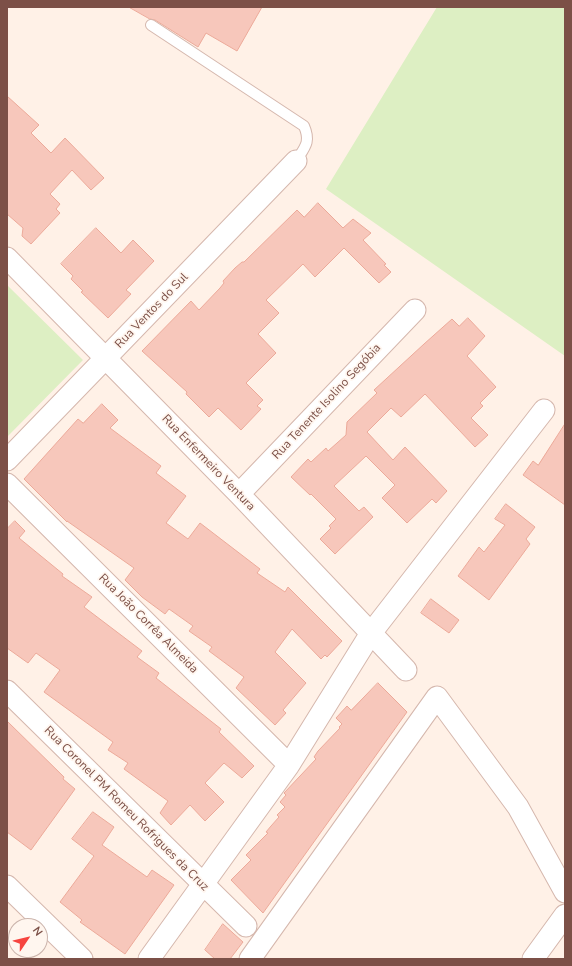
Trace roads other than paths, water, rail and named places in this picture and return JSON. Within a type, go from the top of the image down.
[{"type":"street","name":"Rua Ventos do Sul","points":[[7,460],[296,161]]},
{"type":"street","name":"Rua Enfermeiro Ventura","points":[[7,258],[239,494],[406,670]]},
{"type":"street","name":"Rua Tenente Isolino Segóbia","points":[[239,494],[415,310]]},
{"type":"street","points":[[149,959],[289,765],[371,633],[544,410]]},
{"type":"street","name":"Rua João Corrêa Almeida","points":[[7,484],[289,765]]},
{"type":"street","name":"Rua Coronel PM Romeu Rofrigues da Cruz","points":[[7,691],[202,885],[246,926]]},
{"type":"street","points":[[250,959],[437,697],[518,808],[565,892]]},
{"type":"street","points":[[7,886],[82,959]]},
{"type":"street","points":[[533,959],[565,915]]},
{"type":"lane","points":[[151,25],[304,126],[308,136],[306,145],[296,161]]}]
